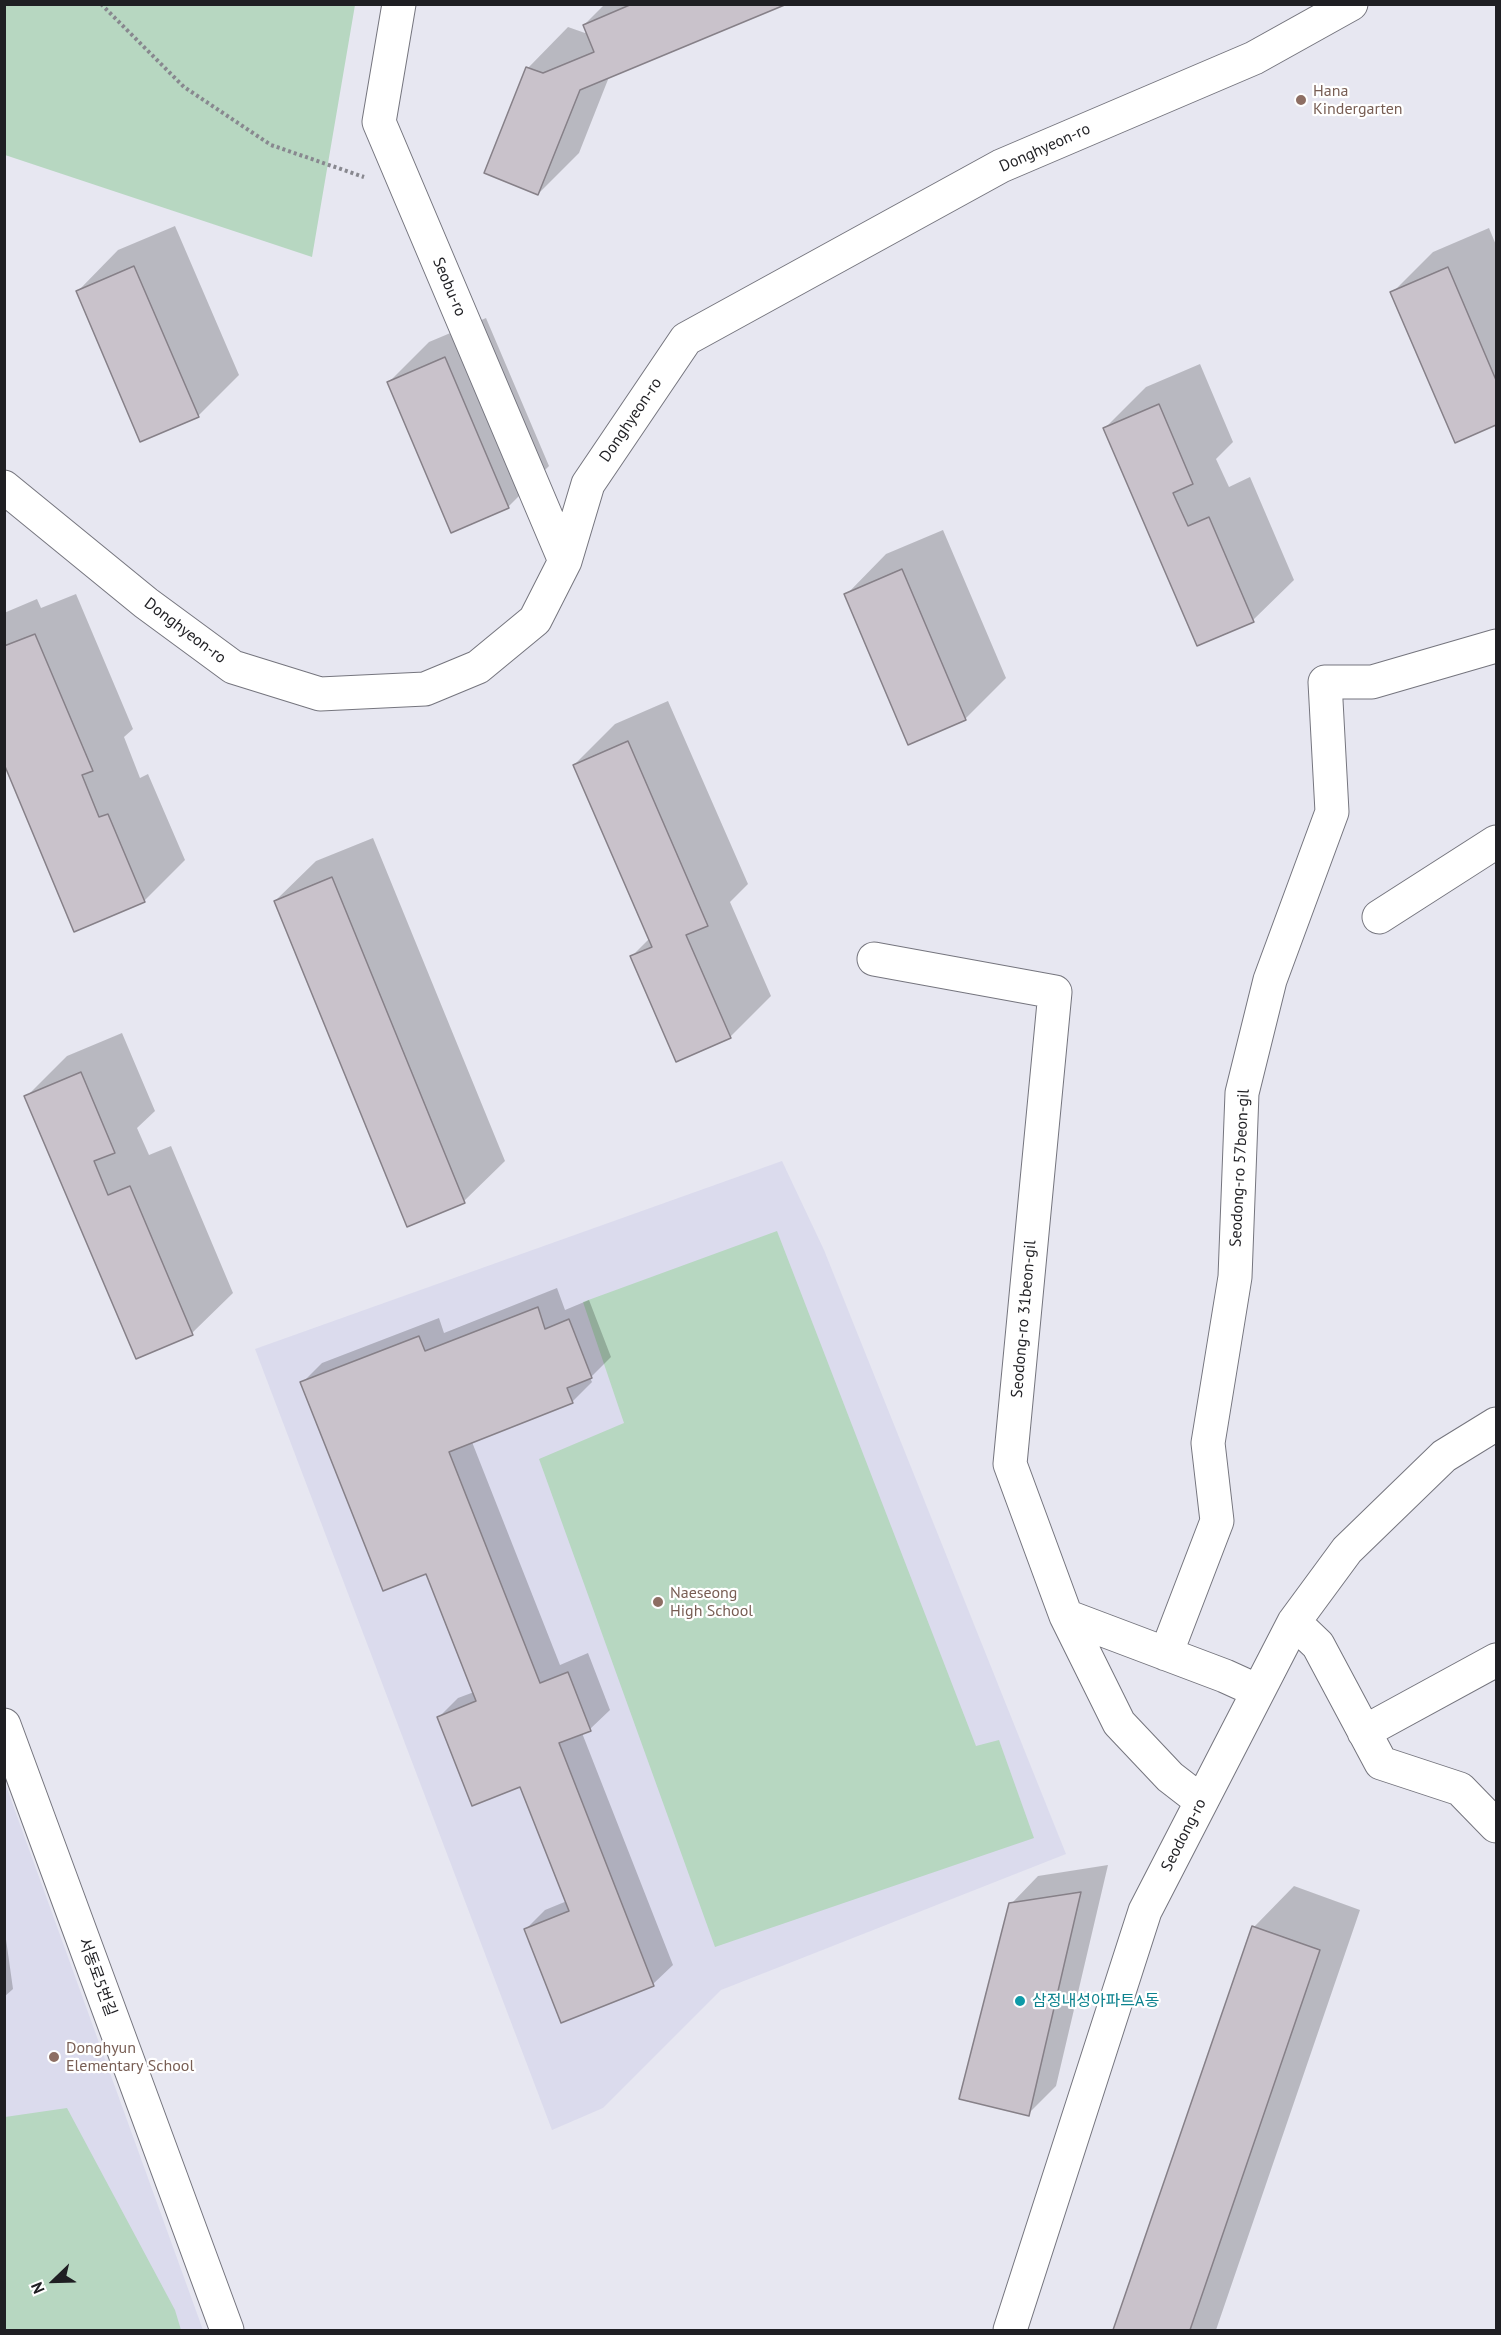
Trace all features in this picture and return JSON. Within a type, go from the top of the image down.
[{"type":"street","name":"Seobu-ro","points":[[399,4],[379,122],[565,561]]},
{"type":"street","name":"Donghyeon-ro","points":[[4,487],[146,603],[233,667],[320,694],[425,689],[478,667],[535,620],[565,561],[588,484],[686,339],[1001,166],[1254,58],[1351,4]]},
{"type":"street","name":"Seodong-ro 57beon-gil","points":[[1166,1654],[1217,1521],[1208,1443],[1235,1277],[1242,1093],[1270,980],[1332,812],[1325,682],[1372,682],[1497,646]]},
{"type":"street","points":[[1379,917],[1497,842]]},
{"type":"street","name":"Seodong-ro 31beon-gil","points":[[874,959],[1055,992],[1010,1464],[1066,1616]]},
{"type":"street","name":"Seodong-ro","points":[[1010,2331],[1145,1911],[1294,1622],[1347,1550],[1444,1456],[1497,1424]]},
{"type":"street","points":[[1066,1616],[1225,1676],[1258,1691]]},
{"type":"street","points":[[1066,1616],[1119,1723],[1170,1777],[1201,1801]]},
{"type":"street","points":[[1294,1622],[1318,1645],[1381,1763],[1460,1789],[1497,1827]]},
{"type":"street","points":[[1364,1732],[1497,1660]]},
{"type":"street","name":"서동로5번길","points":[[4,1725],[227,2331]]},
{"type":"path","points":[[101,4],[184,87],[271,145],[363,178],[392,154]]},
{"type":"shaded area","name":"Naeseong High School","points":[[782,1161],[824,1250],[1066,1854],[721,1990],[603,2108],[552,2130],[255,1349]]},
{"type":"shaded area","name":"Donghyun Elementary School","points":[[5,1783],[203,2330],[5,2330]]},
{"type":"green space","points":[[5,4],[355,5],[312,257],[5,155]]},
{"type":"green space","points":[[777,1231],[976,1746],[999,1740],[1034,1838],[715,1947],[539,1459],[624,1423],[583,1302]]},
{"type":"green space","points":[[67,2108],[175,2310],[181,2330],[5,2330],[5,2117]]},
{"type":"building","points":[[632,4],[787,4],[580,90],[538,195],[484,173],[526,67],[543,73],[594,52],[583,25]]},
{"type":"building","points":[[134,266],[199,417],[140,442],[76,291]]},
{"type":"building","points":[[1448,267],[1496,380],[1496,425],[1455,443],[1390,292]]},
{"type":"building","points":[[445,357],[509,508],[451,533],[387,382]]},
{"type":"building","points":[[1159,404],[1193,484],[1173,493],[1188,526],[1209,517],[1254,622],[1197,646],[1103,428]]},
{"type":"building","points":[[902,569],[966,720],[908,745],[844,594]]},
{"type":"building","points":[[35,634],[93,771],[82,775],[99,817],[108,814],[145,902],[74,932],[4,764],[4,646]]},
{"type":"building","points":[[628,741],[708,926],[686,935],[731,1038],[676,1062],[630,956],[652,947],[573,765]]},
{"type":"building","points":[[332,877],[465,1203],[407,1227],[274,901]]},
{"type":"building","points":[[81,1072],[115,1153],[94,1161],[108,1195],[130,1186],[193,1335],[136,1359],[24,1096]]},
{"type":"building","points":[[538,1307],[545,1329],[569,1319],[592,1378],[567,1388],[573,1403],[449,1452],[540,1683],[568,1672],[591,1731],[559,1743],[654,1986],[561,2023],[524,1929],[569,1911],[520,1787],[472,1806],[437,1717],[476,1701],[426,1574],[383,1591],[300,1382],[419,1336],[425,1351]]},
{"type":"building","name":"삼정내성아파트A동","points":[[1081,1892],[1029,2116],[959,2099],[1009,1903]]},
{"type":"building","points":[[1252,1926],[1320,1950],[1190,2330],[1113,2330]]},
{"type":"place","name":"Hana Kindergarten","points":[[1301,100]]},
{"type":"place","name":"Naeseong High School","points":[[658,1602]]},
{"type":"place","name":"삼정내성아파트A동","points":[[1020,2001]]},
{"type":"place","name":"Donghyun Elementary School","points":[[54,2057]]}]
